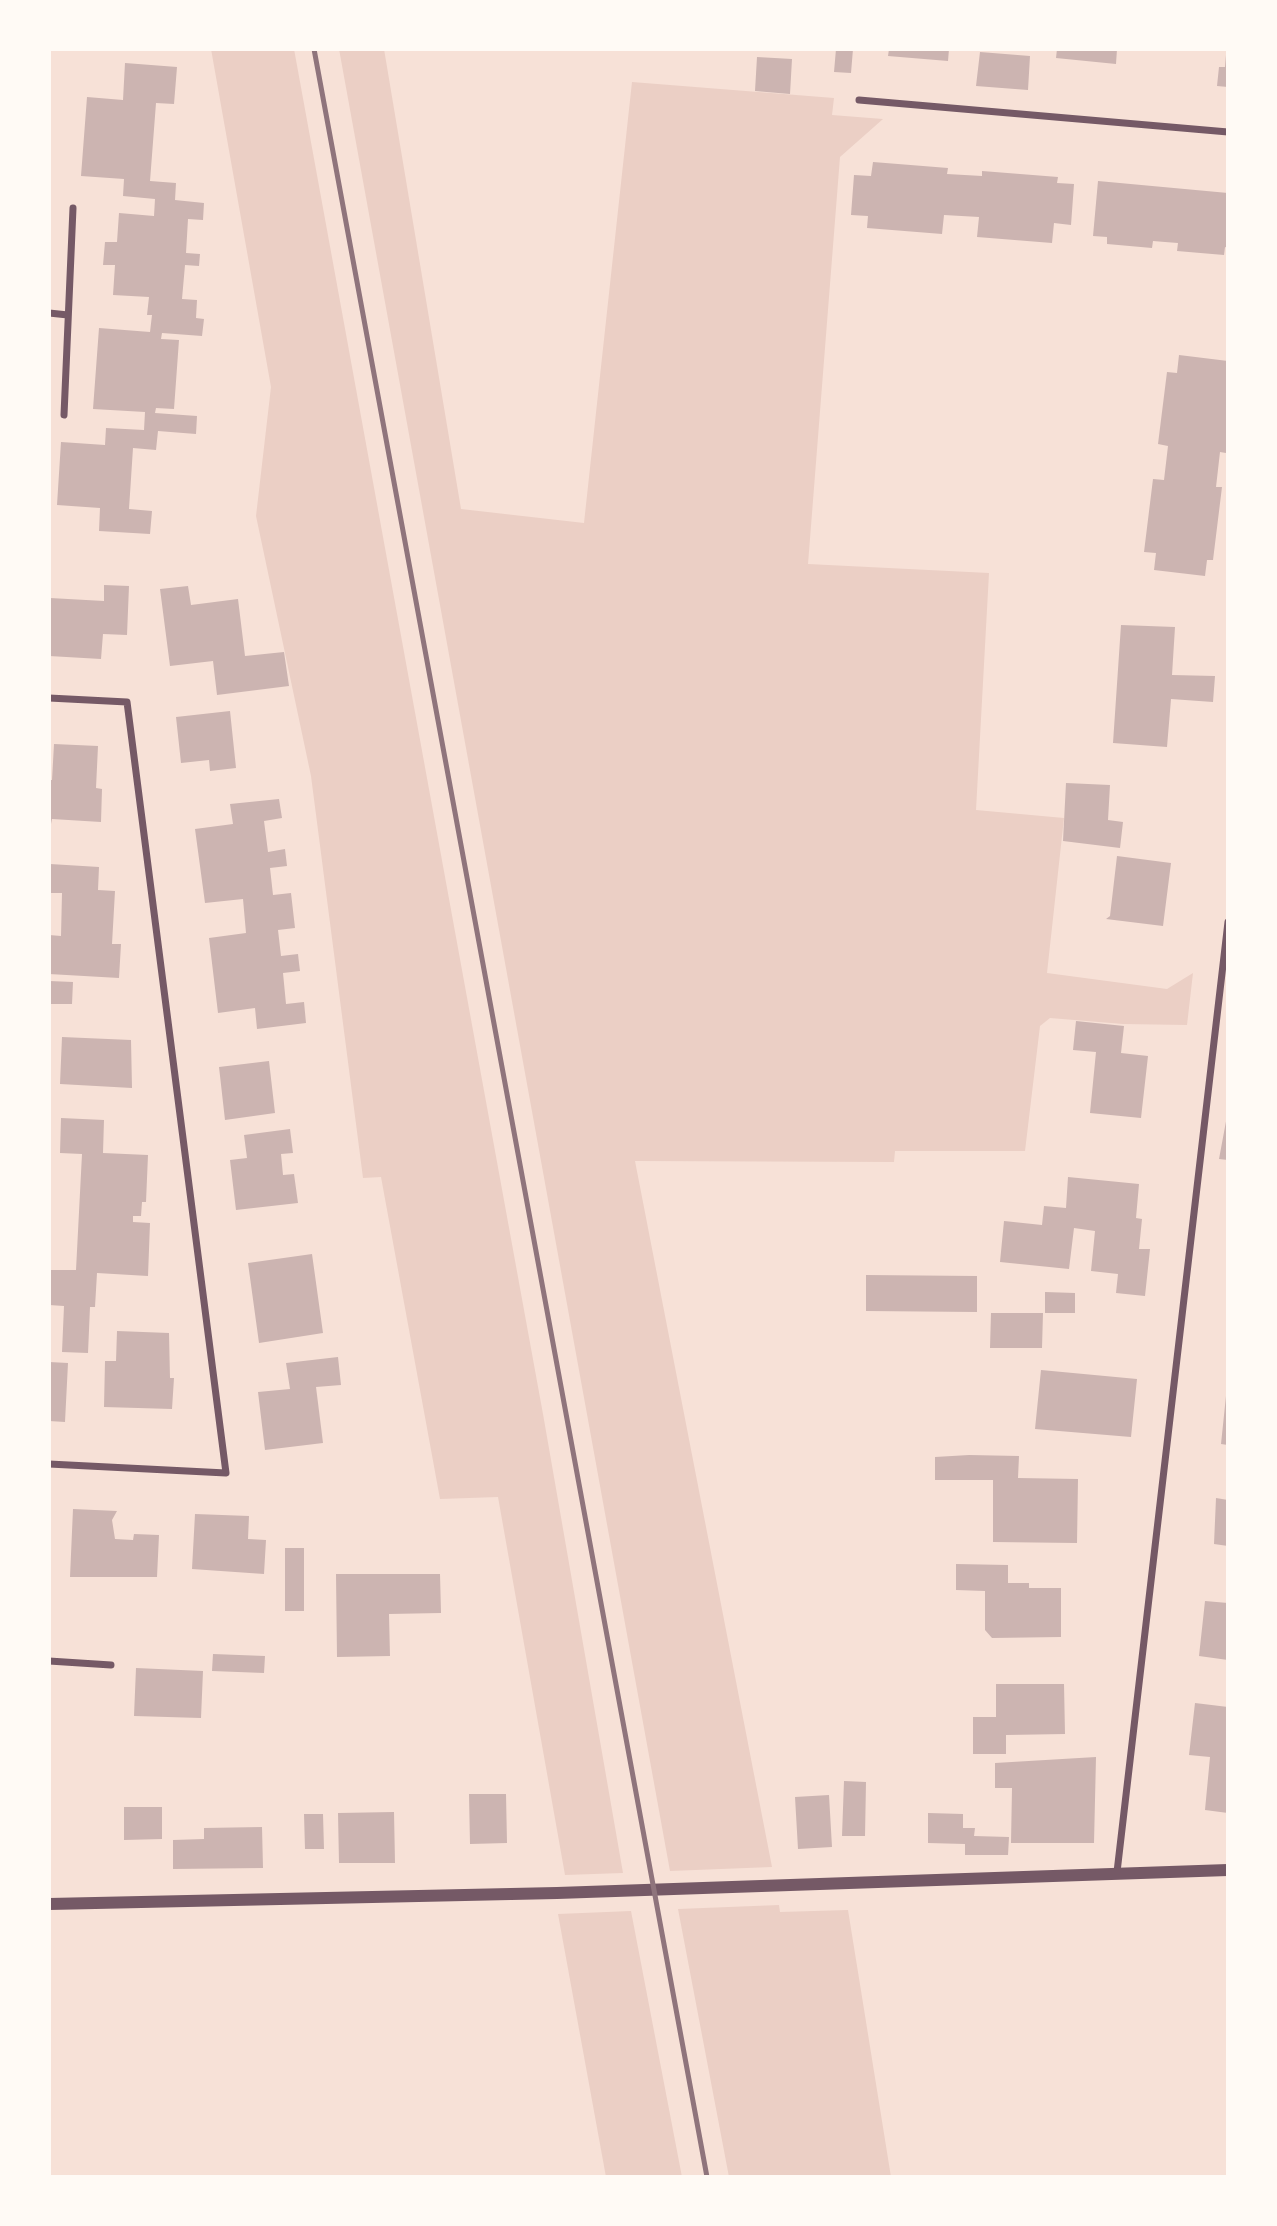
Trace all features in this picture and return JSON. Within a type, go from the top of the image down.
[{"type":"street","points":[[859,100],[1228,132]]},
{"type":"street","points":[[64,415],[73,208]]},
{"type":"street","points":[[49,313],[68,315]]},
{"type":"street","points":[[49,698],[127,702],[226,1473],[49,1464]]},
{"type":"street","points":[[1117,1872],[1228,922]]},
{"type":"street","points":[[49,1661],[111,1665]]},
{"type":"street","points":[[49,1904],[557,1893],[775,1883],[1228,1870]]},
{"type":"shaded area","points":[[211,49],[294,49],[543,1414],[623,1873],[565,1875],[498,1497],[440,1499],[381,1177],[363,1178],[311,776],[256,516],[271,387]]},
{"type":"shaded area","points":[[339,49],[384,49],[461,509],[584,523],[632,82],[834,98],[832,115],[883,119],[840,157],[808,564],[989,573],[976,810],[1064,818],[1047,973],[1167,989],[1193,973],[1187,1025],[1123,1024],[1050,1018],[1040,1026],[1025,1151],[895,1151],[894,1162],[635,1161],[772,1867],[670,1871]]},
{"type":"shaded area","points":[[779,1905],[780,1912],[848,1910],[891,2177],[729,2177],[678,1909]]},
{"type":"shaded area","points":[[631,1911],[682,2177],[606,2177],[558,1914]]},
{"type":"building","points":[[836,49],[853,49],[851,73],[834,72]]},
{"type":"building","points":[[889,49],[949,49],[948,61],[888,56]]},
{"type":"building","points":[[1057,49],[1117,49],[1116,64],[1056,58]]},
{"type":"building","points":[[980,52],[1030,56],[1028,90],[976,86]]},
{"type":"building","points":[[1226,55],[1228,87],[1217,86],[1219,67],[1225,67]]},
{"type":"building","points":[[757,57],[792,59],[790,94],[755,91]]},
{"type":"building","points":[[125,63],[177,67],[174,104],[156,103],[150,181],[176,183],[175,200],[204,203],[203,220],[188,219],[186,253],[200,254],[199,266],[185,265],[182,299],[197,300],[196,318],[204,319],[202,336],[162,333],[161,339],[179,340],[174,409],[156,408],[155,413],[197,416],[196,434],[158,431],[156,450],[133,448],[129,509],[152,511],[150,534],[99,531],[100,508],[57,505],[61,442],[105,445],[106,428],[144,430],[145,412],[93,409],[99,328],[150,332],[152,315],[147,315],[149,297],[113,295],[115,265],[103,265],[105,242],[117,242],[119,213],[154,216],[155,199],[123,196],[124,179],[81,176],[87,97],[123,100]]},
{"type":"building","points":[[873,162],[948,168],[947,174],[982,176],[982,171],[1058,177],[1057,183],[1074,184],[1071,225],[1054,223],[1052,243],[977,237],[979,217],[944,215],[942,234],[867,228],[868,216],[851,215],[854,175],[871,176]]},
{"type":"building","points":[[1098,181],[1228,193],[1228,248],[1225,247],[1224,255],[1177,251],[1178,243],[1153,241],[1152,248],[1107,244],[1107,237],[1093,236]]},
{"type":"building","points":[[1179,355],[1228,361],[1226,453],[1220,452],[1216,487],[1222,487],[1213,560],[1207,560],[1205,576],[1154,570],[1156,553],[1144,552],[1153,479],[1164,480],[1168,446],[1158,444],[1167,372],[1177,373]]},
{"type":"building","points":[[104,585],[129,586],[127,635],[103,634],[101,659],[49,656],[50,598],[104,601]]},
{"type":"building","points":[[188,586],[191,605],[238,599],[245,656],[284,652],[289,686],[217,695],[213,661],[170,666],[160,589]]},
{"type":"building","points":[[1121,625],[1175,627],[1172,675],[1215,676],[1213,702],[1171,699],[1167,747],[1113,743]]},
{"type":"building","points":[[230,711],[236,768],[210,771],[209,760],[181,763],[176,717]]},
{"type":"building","points":[[54,744],[98,746],[96,788],[102,789],[101,822],[52,819],[49,834],[49,780],[52,780]]},
{"type":"building","points":[[1066,783],[1110,785],[1108,820],[1123,822],[1120,848],[1063,841]]},
{"type":"building","points":[[279,799],[282,818],[264,821],[268,852],[285,849],[287,866],[270,868],[273,895],[291,893],[295,928],[278,930],[281,956],[298,954],[300,971],[283,973],[286,1004],[304,1002],[306,1023],[257,1029],[255,1008],[218,1013],[209,938],[246,933],[243,899],[205,903],[195,829],[233,824],[230,804]]},
{"type":"building","points":[[1117,856],[1171,863],[1163,926],[1106,919],[1110,916]]},
{"type":"building","points":[[50,864],[99,867],[98,890],[115,891],[112,944],[121,944],[119,978],[49,974],[49,935],[61,936],[62,893],[49,893]]},
{"type":"building","points":[[49,981],[73,982],[72,1004],[49,1004]]},
{"type":"building","points":[[1076,1021],[1124,1026],[1121,1053],[1148,1056],[1141,1118],[1090,1113],[1096,1052],[1073,1050]]},
{"type":"building","points":[[62,1037],[131,1040],[132,1088],[60,1084]]},
{"type":"building","points":[[269,1061],[275,1113],[225,1120],[219,1067]]},
{"type":"building","points":[[1228,1116],[1228,1160],[1219,1159]]},
{"type":"building","points":[[61,1118],[104,1120],[103,1153],[148,1155],[146,1202],[142,1202],[141,1216],[133,1216],[133,1222],[150,1223],[148,1276],[97,1273],[95,1307],[90,1307],[88,1353],[62,1352],[64,1306],[49,1305],[50,1270],[76,1270],[82,1154],[60,1153]]},
{"type":"building","points":[[290,1129],[293,1153],[281,1154],[283,1175],[294,1174],[298,1203],[236,1210],[230,1160],[247,1158],[244,1135]]},
{"type":"building","points":[[1068,1177],[1139,1184],[1136,1218],[1142,1219],[1139,1249],[1150,1249],[1145,1296],[1116,1293],[1118,1274],[1091,1271],[1095,1231],[1074,1228],[1069,1269],[1000,1262],[1004,1221],[1042,1225],[1044,1206],[1066,1208]]},
{"type":"building","points":[[312,1254],[323,1333],[259,1343],[248,1263]]},
{"type":"building","points":[[866,1275],[977,1276],[977,1312],[866,1311]]},
{"type":"building","points":[[1045,1292],[1075,1293],[1075,1313],[1045,1313]]},
{"type":"building","points":[[991,1313],[1043,1313],[1042,1348],[990,1348]]},
{"type":"building","points":[[117,1331],[169,1333],[170,1378],[174,1378],[172,1409],[104,1407],[105,1361],[116,1361]]},
{"type":"building","points":[[338,1357],[341,1385],[316,1387],[323,1443],[265,1450],[258,1392],[290,1389],[286,1363]]},
{"type":"building","points":[[49,1362],[68,1363],[65,1422],[49,1421]]},
{"type":"building","points":[[1041,1370],[1137,1379],[1131,1437],[1035,1429]]},
{"type":"building","points":[[1228,1396],[1228,1445],[1221,1444]]},
{"type":"building","points":[[1019,1456],[1018,1478],[1078,1479],[1077,1543],[993,1542],[993,1480],[935,1480],[935,1457]]},
{"type":"building","points":[[1216,1498],[1228,1500],[1228,1546],[1214,1544]]},
{"type":"building","points":[[73,1509],[117,1511],[112,1520],[115,1539],[133,1540],[134,1534],[159,1535],[157,1577],[70,1577]]},
{"type":"building","points":[[195,1514],[249,1516],[248,1539],[266,1540],[264,1574],[192,1569]]},
{"type":"building","points":[[285,1548],[304,1548],[304,1611],[285,1611]]},
{"type":"building","points":[[956,1564],[1008,1565],[1008,1583],[1029,1583],[1029,1588],[1061,1588],[1061,1637],[992,1638],[985,1630],[985,1591],[956,1590]]},
{"type":"building","points":[[336,1574],[440,1574],[441,1613],[389,1614],[390,1656],[337,1657]]},
{"type":"building","points":[[1205,1601],[1228,1603],[1228,1660],[1199,1656]]},
{"type":"building","points":[[213,1654],[265,1656],[264,1673],[212,1671]]},
{"type":"building","points":[[136,1668],[203,1671],[201,1718],[134,1716]]},
{"type":"building","points":[[996,1684],[1064,1684],[1065,1734],[1006,1735],[1006,1754],[973,1754],[973,1717],[996,1717]]},
{"type":"building","points":[[1195,1703],[1228,1707],[1228,1813],[1205,1810],[1210,1757],[1189,1755]]},
{"type":"building","points":[[1096,1757],[1094,1843],[1011,1843],[1012,1788],[995,1788],[995,1763]]},
{"type":"building","points":[[844,1781],[866,1782],[865,1836],[842,1836]]},
{"type":"building","points":[[469,1794],[506,1794],[507,1843],[470,1844]]},
{"type":"building","points":[[829,1795],[832,1847],[798,1849],[795,1797]]},
{"type":"building","points":[[124,1807],[162,1807],[162,1839],[124,1840]]},
{"type":"building","points":[[394,1812],[395,1863],[339,1863],[338,1813]]},
{"type":"building","points":[[928,1813],[963,1814],[963,1828],[975,1828],[974,1836],[1009,1837],[1008,1855],[965,1855],[965,1844],[928,1843]]},
{"type":"building","points":[[304,1814],[323,1814],[324,1849],[305,1849]]},
{"type":"building","points":[[262,1827],[263,1868],[173,1869],[173,1840],[204,1839],[204,1828]]},
{"type":"railway","points":[[314,49],[707,2177]]}]
